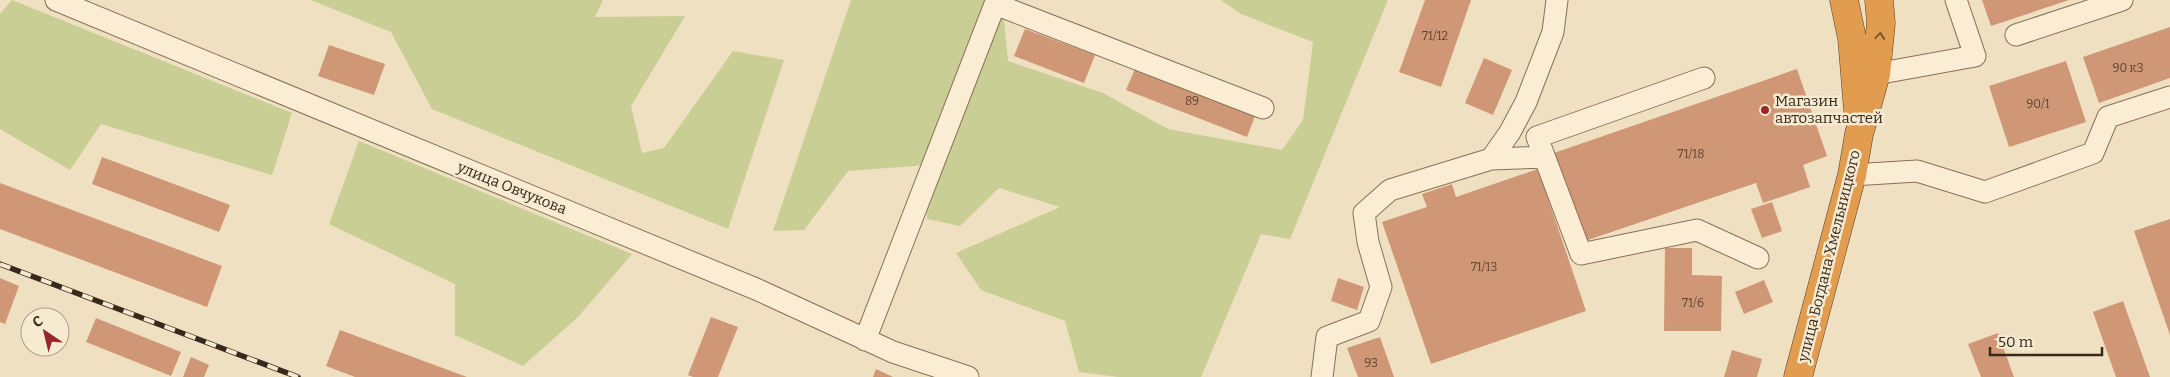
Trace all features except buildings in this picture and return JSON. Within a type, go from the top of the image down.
[{"type":"highway","name":"улица Богдана Хмельницкого","points":[[1844,0],[1852,38],[1859,134]]},
{"type":"highway","name":"улица Богдана Хмельницкого","points":[[1798,377],[1852,175],[1859,134],[1876,74],[1881,23],[1879,0]]},
{"type":"street","name":"улица Овчукова","points":[[56,0],[756,289],[893,352],[968,377]]},
{"type":"street","points":[[1491,159],[1510,132],[1526,102],[1553,32],[1557,0]]},
{"type":"street","points":[[1876,74],[1975,56],[1956,0]]},
{"type":"street","points":[[2016,35],[2122,0]]},
{"type":"street","points":[[865,340],[996,2],[1263,108]]},
{"type":"street","points":[[1704,78],[1537,137],[1581,254],[1697,230],[1758,258]]},
{"type":"street","points":[[1852,175],[1917,171],[1985,192],[2093,153],[2108,117],[2170,96]]},
{"type":"street","points":[[1322,377],[1328,337],[1369,321],[1381,287],[1368,242],[1364,213],[1390,190],[1491,159],[1544,157]]},
{"type":"green space","points":[[12,0],[292,113],[272,175],[101,124],[70,170],[0,129],[0,14]]},
{"type":"green space","points":[[311,0],[603,0],[595,17],[685,16],[631,106],[642,153],[664,148],[733,51],[784,60],[728,229],[432,109],[391,32]]},
{"type":"green space","points":[[851,0],[1002,0],[1008,61],[1103,93],[1168,129],[1282,150],[1303,120],[1313,42],[1241,14],[1221,0],[1388,0],[1290,239],[1261,234],[1201,377],[1118,377],[1079,372],[1065,321],[981,290],[956,253],[1060,207],[999,188],[960,226],[927,219],[927,165],[848,171],[804,230],[773,231]]},
{"type":"green space","points":[[359,141],[632,254],[578,317],[523,366],[455,335],[455,284],[329,224]]},
{"type":"railway","points":[[0,264],[298,377]]},
{"type":"place","name":"Магазин автозапчастей","points":[[1765,110]]}]
